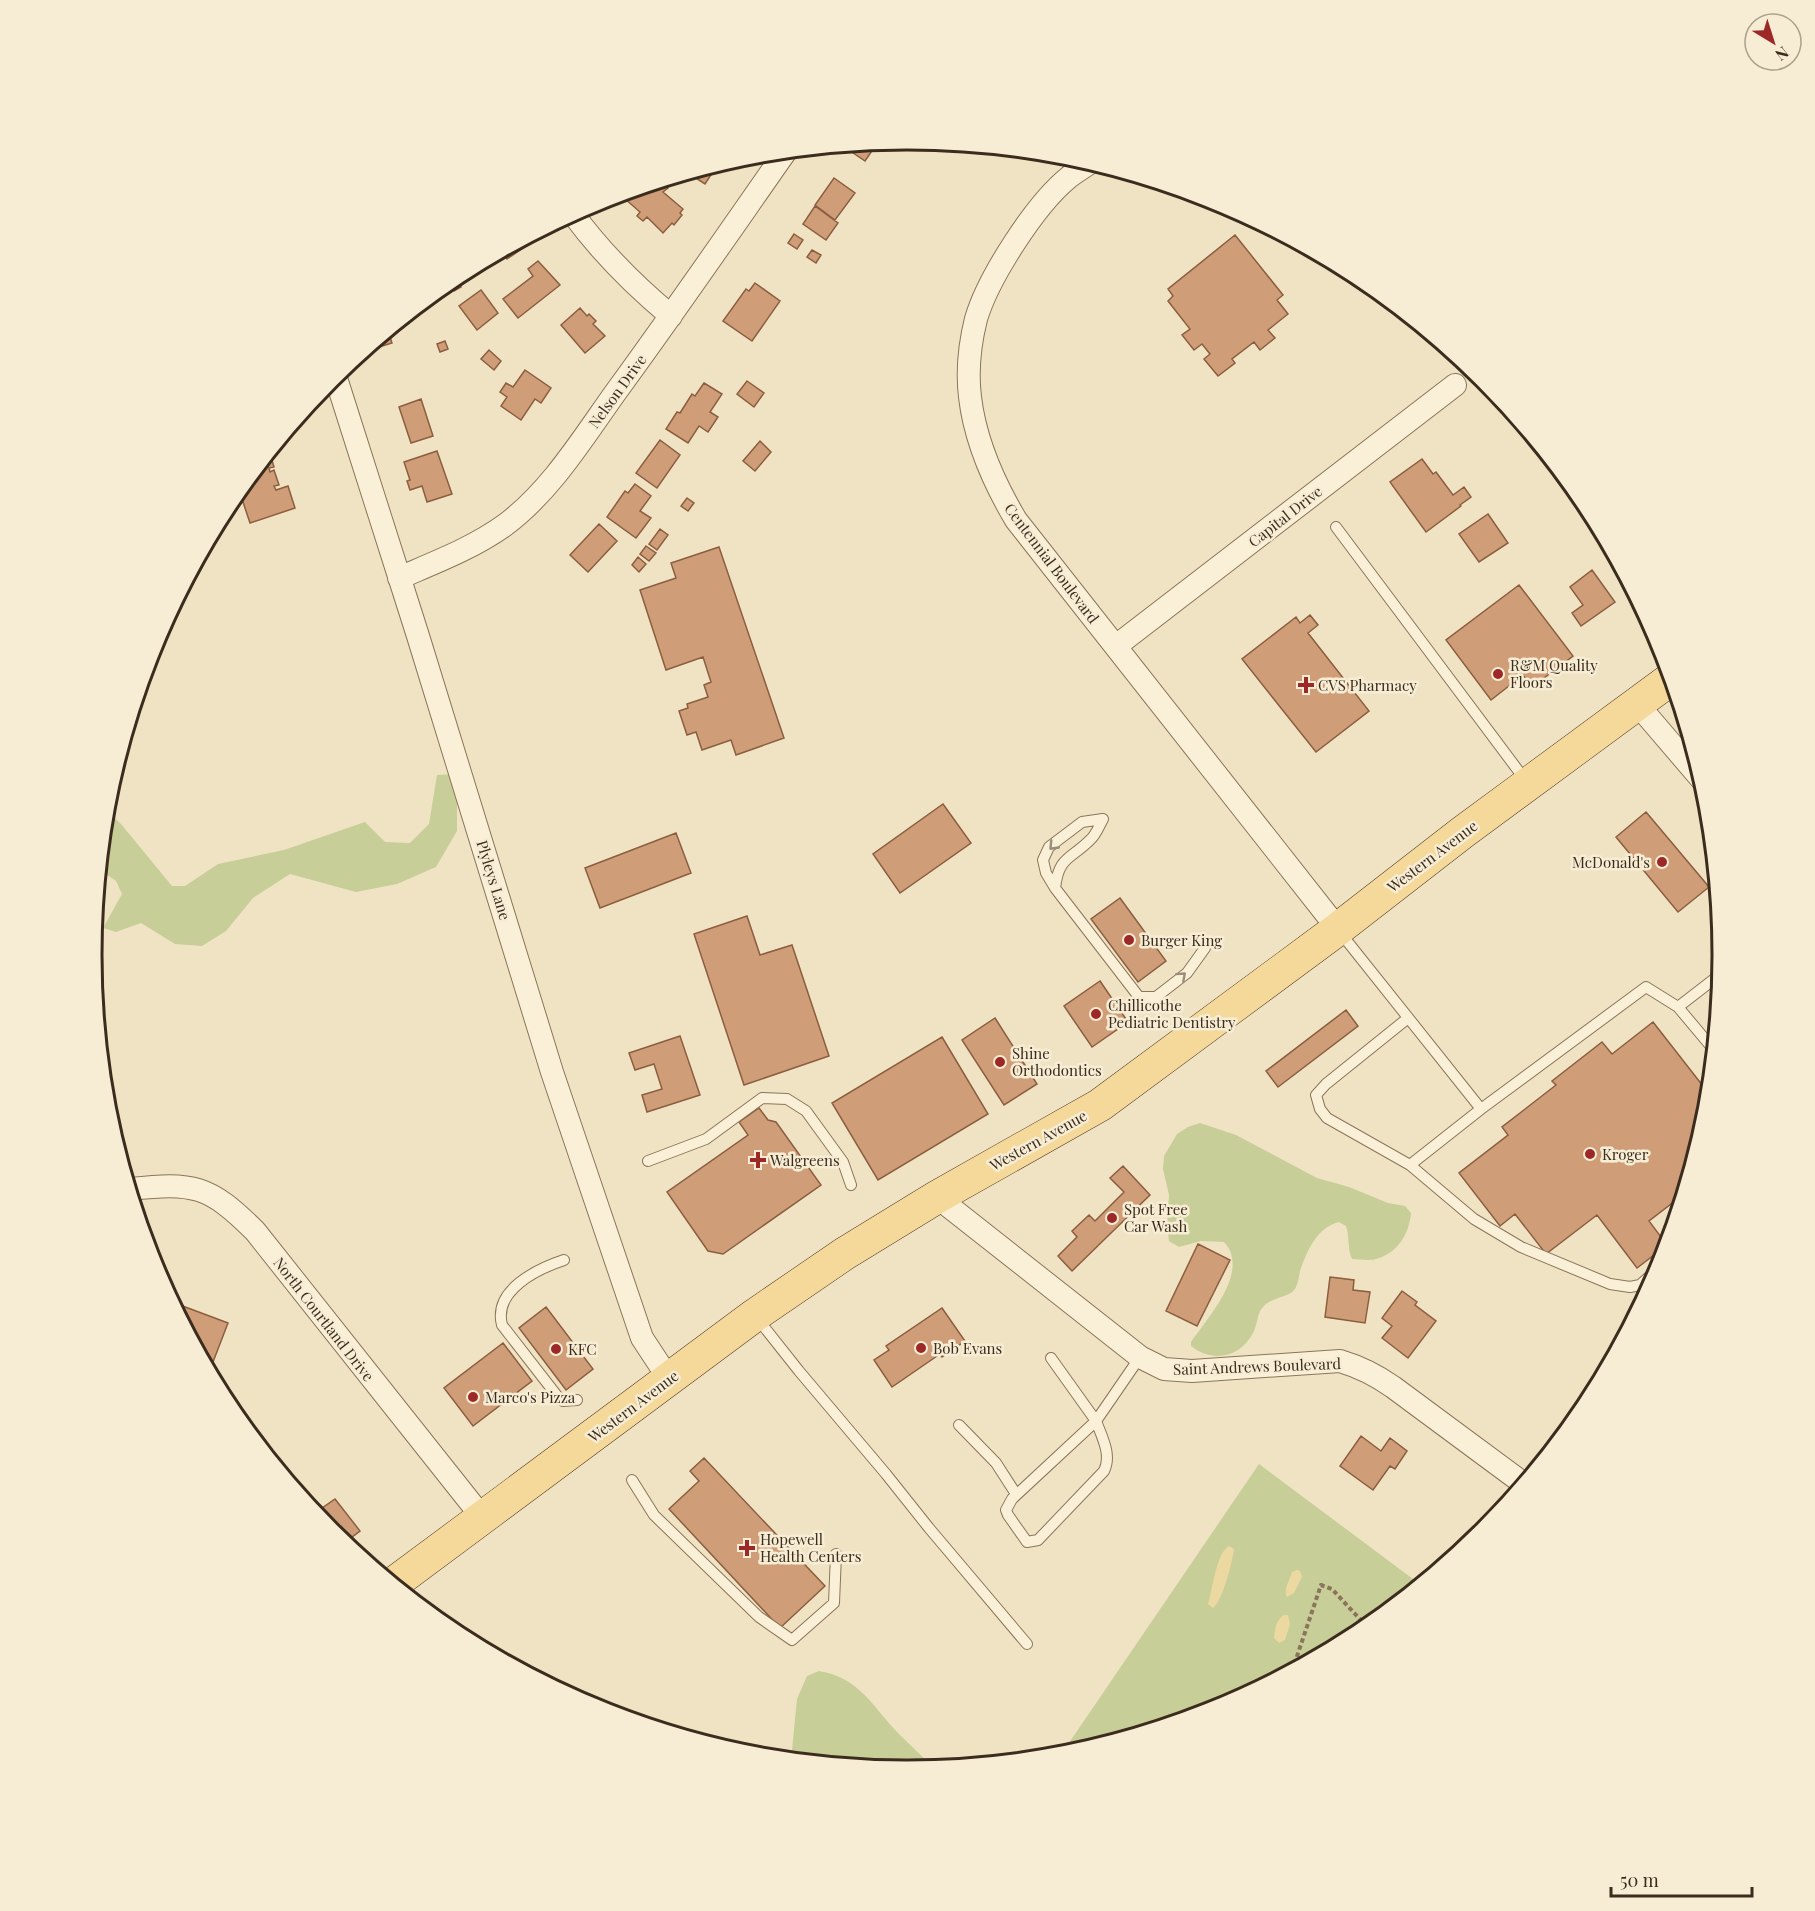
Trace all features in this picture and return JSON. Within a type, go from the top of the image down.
[{"type":"main road","name":"Western Avenue","points":[[399,1580],[755,1315],[844,1254],[937,1197],[1100,1105],[1665,683]]},
{"type":"street","name":"Nelson Drive","points":[[399,578],[471,547],[506,524],[537,495],[568,459],[780,160]]},
{"type":"street","name":"Centennial Boulevard","points":[[1081,169],[1068,178],[1042,206],[1013,244],[993,279],[977,317],[971,345],[969,396],[986,460],[996,485],[1016,520],[1338,929]]},
{"type":"street","points":[[578,221],[594,242],[671,316]]},
{"type":"street","name":"Capital Drive","points":[[1116,646],[1455,385]]},
{"type":"street","name":"Plyleys Lane","points":[[338,386],[552,1072],[642,1338],[669,1379]]},
{"type":"street","points":[[1638,705],[1691,766]]},
{"type":"street","name":"North Courtland Drive","points":[[137,1188],[169,1184],[198,1188],[229,1205],[255,1230],[482,1517]]},
{"type":"street","name":"Saint Andrews Boulevard","points":[[937,1197],[1140,1357],[1164,1369],[1192,1371],[1340,1361],[1357,1366],[1393,1387],[1519,1480]]},
{"type":"lane","points":[[1336,526],[1528,784]]},
{"type":"lane","points":[[1055,888],[1057,874],[1063,862],[1092,839],[1103,819],[1082,822],[1049,847],[1043,860],[1046,873],[1055,888],[1139,997],[1156,997],[1187,973],[1205,948]]},
{"type":"lane","points":[[1338,929],[1481,1109]]},
{"type":"lane","points":[[1678,1006],[1712,980]]},
{"type":"lane","points":[[1410,1165],[1481,1109],[1646,987],[1678,1006],[1708,1042]]},
{"type":"lane","points":[[1408,1017],[1326,1084],[1316,1095],[1320,1109],[1327,1118],[1410,1165],[1474,1219],[1521,1247],[1610,1284],[1630,1287],[1640,1285],[1644,1281]]},
{"type":"lane","points":[[648,1161],[706,1139],[762,1098],[787,1099],[807,1111],[843,1162],[851,1185]]},
{"type":"lane","points":[[564,1260],[546,1266],[525,1278],[511,1291],[503,1302],[500,1320],[558,1397],[562,1401],[577,1400]]},
{"type":"lane","points":[[755,1315],[1027,1644]]},
{"type":"lane","points":[[1051,1358],[1096,1420],[1108,1456],[1108,1464],[1104,1471],[1038,1540],[1027,1542],[1008,1515],[1006,1510],[1008,1505],[1016,1494],[1096,1420],[1140,1357]]},
{"type":"lane","points":[[959,1425],[996,1463],[1016,1494]]},
{"type":"lane","points":[[632,1480],[654,1515],[759,1617],[792,1640],[834,1603],[836,1554]]},
{"type":"path","points":[[1296,1661],[1322,1585],[1332,1589],[1361,1621]]},
{"type":"green space","points":[[457,774],[457,831],[436,867],[397,884],[356,892],[290,874],[253,898],[226,931],[202,946],[175,944],[141,923],[116,932],[103,928],[122,894],[116,881],[107,875],[114,817],[172,886],[185,886],[218,864],[284,850],[365,822],[385,842],[410,843],[429,824],[437,775]]},
{"type":"green space","points":[[1200,1123],[1236,1135],[1317,1178],[1349,1187],[1388,1203],[1405,1206],[1411,1213],[1405,1235],[1396,1247],[1384,1256],[1373,1260],[1352,1259],[1346,1226],[1339,1222],[1331,1225],[1319,1234],[1310,1248],[1295,1289],[1266,1304],[1259,1313],[1255,1330],[1241,1348],[1233,1353],[1216,1356],[1199,1351],[1191,1346],[1191,1342],[1224,1294],[1233,1266],[1231,1254],[1224,1242],[1201,1241],[1179,1247],[1169,1241],[1167,1224],[1169,1195],[1163,1169],[1164,1156],[1177,1134]]},
{"type":"green space","points":[[1259,1464],[1415,1581],[1355,1625],[1264,1678],[1216,1700],[1166,1718],[1116,1734],[1067,1745]]},
{"type":"green space","points":[[819,1671],[845,1680],[855,1687],[926,1760],[855,1759],[792,1752],[797,1699],[807,1676]]},
{"type":"sand","points":[[1229,1546],[1234,1549],[1229,1572],[1224,1590],[1213,1608],[1208,1604],[1216,1572],[1221,1556]]},
{"type":"sand","points":[[1300,1571],[1302,1577],[1294,1593],[1287,1597],[1287,1585],[1292,1572]]},
{"type":"sand","points":[[1284,1615],[1288,1615],[1290,1624],[1285,1640],[1279,1643],[1274,1638],[1275,1631]]},
{"type":"building","points":[[872,151],[865,161],[852,152]]},
{"type":"building","points":[[711,174],[705,184],[696,178]]},
{"type":"building","points":[[834,178],[855,193],[835,220],[815,205]]},
{"type":"building","points":[[667,187],[663,192],[683,209],[680,213],[682,215],[674,225],[672,223],[663,233],[647,217],[643,221],[637,216],[640,212],[627,201]]},
{"type":"building","points":[[815,206],[838,223],[826,240],[803,224]]},
{"type":"building","points":[[794,234],[803,240],[797,249],[788,243]]},
{"type":"building","points":[[1235,235],[1283,295],[1277,300],[1288,314],[1268,330],[1275,338],[1260,350],[1254,342],[1232,359],[1235,363],[1218,376],[1204,359],[1210,354],[1202,344],[1194,350],[1182,335],[1190,329],[1168,301],[1173,296],[1168,289]]},
{"type":"building","points":[[812,250],[821,255],[816,263],[807,257]]},
{"type":"building","points":[[538,261],[560,285],[518,318],[503,299],[533,276],[528,269]]},
{"type":"building","points":[[755,283],[780,301],[752,341],[723,321],[746,289],[749,291]]},
{"type":"building","points":[[481,290],[498,313],[477,330],[459,306]]},
{"type":"building","points":[[580,308],[596,321],[593,324],[605,336],[585,353],[561,325]]},
{"type":"building","points":[[390,338],[392,343],[380,347]]},
{"type":"building","points":[[445,341],[448,349],[440,352],[437,344]]},
{"type":"building","points":[[489,350],[501,361],[494,370],[481,359]]},
{"type":"building","points":[[525,370],[551,388],[541,403],[535,399],[521,420],[501,406],[507,397],[500,392],[506,383],[513,387]]},
{"type":"building","points":[[747,381],[764,393],[754,407],[737,394]]},
{"type":"building","points":[[704,383],[722,394],[710,412],[718,417],[708,432],[699,426],[688,443],[666,429],[677,412],[680,413],[692,394],[695,396]]},
{"type":"building","points":[[421,399],[433,436],[411,443],[399,407]]},
{"type":"building","points":[[660,440],[680,455],[657,488],[636,473]]},
{"type":"building","points":[[760,441],[771,452],[755,471],[743,461]]},
{"type":"building","points":[[437,451],[452,494],[427,502],[422,486],[410,490],[407,481],[410,480],[404,462]]},
{"type":"building","points":[[1422,459],[1433,474],[1436,472],[1453,495],[1464,487],[1471,497],[1426,532],[1390,482]]},
{"type":"building","points":[[272,460],[274,467],[269,468],[270,472],[274,470],[279,485],[274,486],[276,490],[288,486],[295,508],[250,523],[243,502]]},
{"type":"building","points":[[635,484],[651,496],[640,511],[651,518],[636,538],[607,517],[625,491],[628,493]]},
{"type":"building","points":[[687,498],[694,503],[688,511],[681,506]]},
{"type":"building","points":[[1488,514],[1508,543],[1479,562],[1459,534]]},
{"type":"building","points":[[599,524],[617,541],[588,572],[570,555]]},
{"type":"building","points":[[660,529],[668,535],[657,550],[649,544]]},
{"type":"building","points":[[646,546],[656,553],[649,561],[640,554]]},
{"type":"building","points":[[719,547],[784,738],[736,755],[731,740],[702,750],[696,732],[687,735],[679,711],[688,708],[687,704],[708,697],[704,685],[711,682],[703,657],[666,670],[640,590],[676,578],[671,563]]},
{"type":"building","points":[[638,557],[646,564],[639,572],[632,565]]},
{"type":"building","points":[[1592,570],[1615,602],[1581,626],[1572,613],[1583,605],[1570,587]]},
{"type":"building","points":[[1519,585],[1573,656],[1532,687],[1523,675],[1491,700],[1446,640]]},
{"type":"building","name":"CVS Pharmacy","points":[[1310,615],[1318,625],[1308,633],[1369,711],[1316,752],[1242,659],[1296,617],[1300,623]]},
{"type":"building","points":[[943,804],[971,843],[900,893],[873,854]]},
{"type":"building","name":"McDonald's","points":[[1646,812],[1709,887],[1678,912],[1616,837]]},
{"type":"building","points":[[676,833],[691,873],[600,908],[585,868]]},
{"type":"building","name":"Burger King","points":[[1120,898],[1166,961],[1138,982],[1091,919]]},
{"type":"building","points":[[747,916],[760,955],[792,945],[829,1056],[744,1085],[694,934]]},
{"type":"building","name":"Chillicothe Pediatric Dentistry","points":[[1100,981],[1128,1022],[1092,1047],[1064,1006]]},
{"type":"building","points":[[1346,1010],[1358,1026],[1278,1087],[1266,1071]]},
{"type":"building","name":"Shine Orthodontics","points":[[995,1018],[1037,1084],[1004,1105],[962,1040]]},
{"type":"building","name":"Kroger","points":[[1653,1022],[1702,1085],[1686,1164],[1674,1202],[1649,1221],[1661,1238],[1656,1254],[1637,1268],[1597,1215],[1546,1254],[1515,1214],[1500,1226],[1459,1173],[1508,1135],[1502,1127],[1556,1085],[1552,1081],[1602,1042],[1612,1054]]},
{"type":"building","points":[[680,1036],[700,1095],[647,1112],[642,1095],[662,1089],[654,1064],[635,1070],[629,1053]]},
{"type":"building","points":[[942,1037],[988,1114],[878,1180],[832,1103]]},
{"type":"building","name":"Walgreens","points":[[759,1108],[768,1120],[776,1122],[821,1185],[723,1254],[708,1251],[667,1192],[748,1135],[739,1122]]},
{"type":"building","name":"Spot Free Car Wash","points":[[1123,1166],[1150,1195],[1072,1271],[1058,1256],[1077,1237],[1072,1231],[1089,1215],[1095,1221],[1124,1192],[1110,1178]]},
{"type":"building","points":[[1198,1244],[1230,1260],[1197,1326],[1166,1311]]},
{"type":"building","points":[[1330,1277],[1354,1280],[1353,1290],[1370,1292],[1365,1323],[1325,1317]]},
{"type":"building","points":[[1402,1291],[1417,1302],[1415,1305],[1436,1321],[1408,1358],[1382,1338],[1392,1326],[1382,1318]]},
{"type":"building","points":[[182,1306],[228,1323],[213,1362],[210,1358]]},
{"type":"building","name":"KFC","points":[[546,1307],[593,1369],[566,1390],[519,1328]]},
{"type":"building","name":"Bob Evans","points":[[942,1308],[965,1341],[942,1357],[940,1354],[892,1387],[874,1360],[889,1350],[886,1346]]},
{"type":"building","points":[[503,1343],[532,1381],[473,1426],[444,1388]]},
{"type":"building","points":[[1361,1436],[1381,1451],[1390,1438],[1407,1451],[1395,1469],[1390,1466],[1373,1490],[1340,1466]]},
{"type":"building","name":"Hopewell Health Centers","points":[[704,1458],[825,1586],[780,1628],[669,1509],[699,1481],[690,1471]]},
{"type":"building","points":[[335,1499],[360,1531],[351,1538],[322,1508]]},
{"type":"place","name":"R&M Quality Floors","points":[[1498,674]]},
{"type":"place","name":"CVS Pharmacy","points":[[1306,685]]},
{"type":"place","name":"McDonald's","points":[[1662,862]]},
{"type":"place","name":"Burger King","points":[[1129,940]]},
{"type":"place","name":"Chillicothe Pediatric Dentistry","points":[[1096,1014]]},
{"type":"place","name":"Shine Orthodontics","points":[[1000,1062]]},
{"type":"place","name":"Kroger","points":[[1590,1154]]},
{"type":"place","name":"Walgreens","points":[[758,1160]]},
{"type":"place","name":"Spot Free Car Wash","points":[[1112,1218]]},
{"type":"place","name":"Bob Evans","points":[[921,1348]]},
{"type":"place","name":"KFC","points":[[556,1349]]},
{"type":"place","name":"Marco's Pizza","points":[[473,1397]]},
{"type":"place","name":"Hopewell Health Centers","points":[[747,1548]]}]
